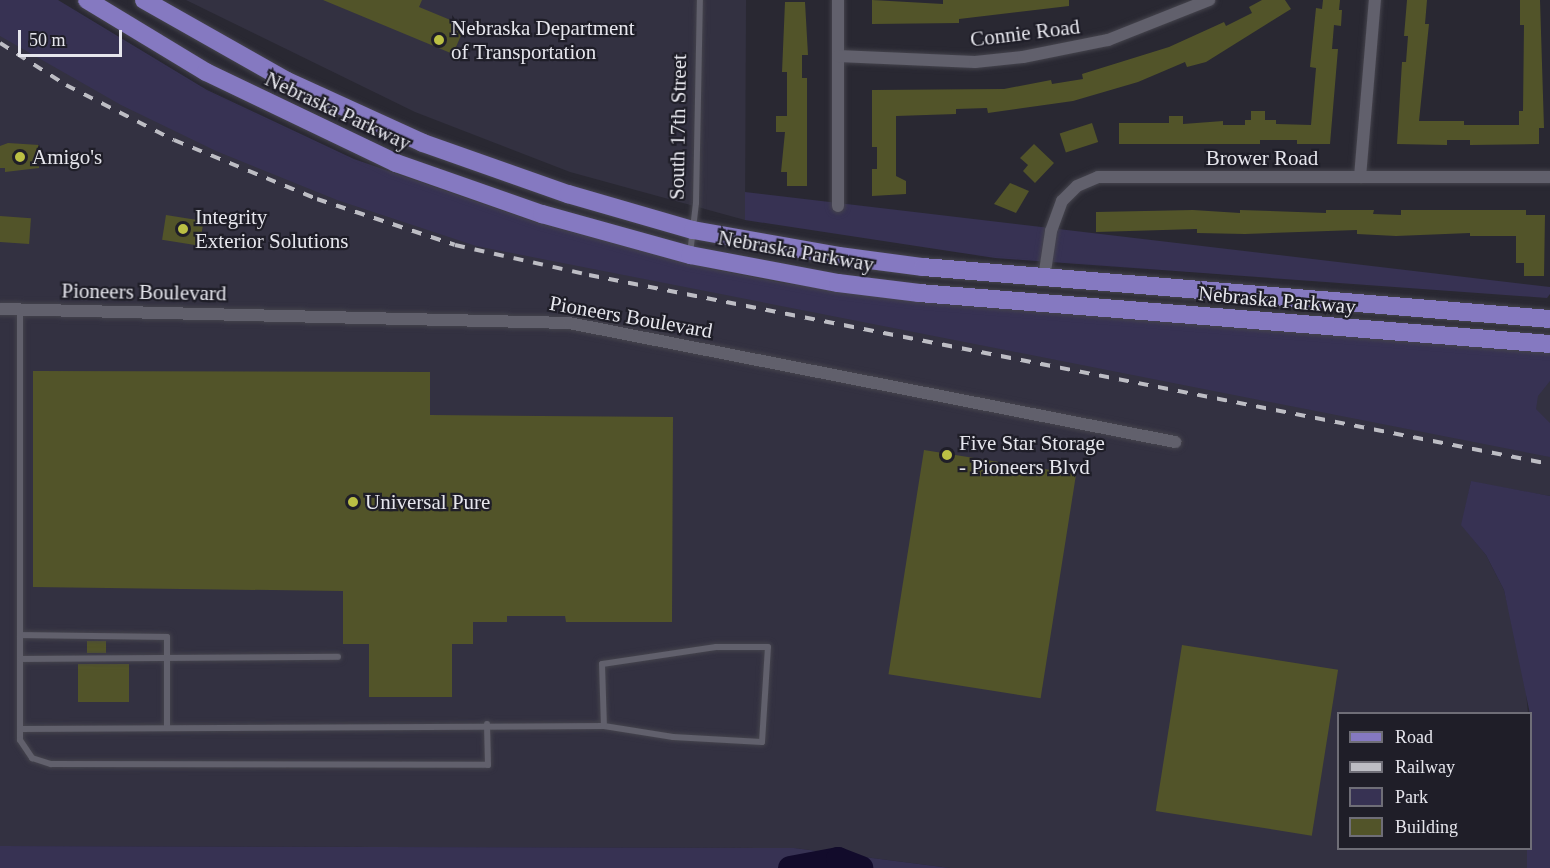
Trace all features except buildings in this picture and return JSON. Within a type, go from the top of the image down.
[{"type":"main road","name":"Nebraska Parkway","points":[[144,0],[287,81],[423,143],[568,194],[693,230],[848,258],[1044,278],[1550,318]]},
{"type":"main road","points":[[158,0],[199,33]]},
{"type":"main road","name":"Nebraska Parkway","points":[[90,3],[259,100],[396,163],[532,211],[690,255],[827,281],[919,293],[1550,344]]},
{"type":"street","points":[[838,0],[838,206]]},
{"type":"street","name":"Connie Road","points":[[838,57],[975,62],[1023,57],[1108,40],[1209,0]]},
{"type":"street","points":[[1360,177],[1375,0]]},
{"type":"street","name":"Brower Road","points":[[1044,278],[1057,211],[1068,193],[1087,181],[1126,176],[1550,177]]},
{"type":"street","name":"Pioneers Boulevard","points":[[0,309],[569,323],[1176,442]]},
{"type":"lane","name":"South 17th Street","points":[[690,255],[693,230],[700,0]]},
{"type":"lane","points":[[20,309],[20,740],[32,758],[51,764],[488,765],[487,724]]},
{"type":"lane","points":[[20,635],[167,637],[167,728]]},
{"type":"lane","points":[[20,729],[487,724],[604,726],[673,737],[762,742],[768,647],[716,647],[602,664],[604,726]]},
{"type":"lane","points":[[20,659],[338,657]]},
{"type":"shaded area","name":"Nebraska Department of Transportation","points":[[186,0],[746,0],[745,220],[570,172],[415,112]]},
{"type":"shaded area","points":[[0,15],[140,101],[741,287],[1550,365],[1550,496],[1471,482],[1462,525],[1486,555],[1504,590],[1524,673],[1528,712],[1337,712],[1337,850],[1527,850],[1527,868],[950,868],[794,848],[0,846]]},
{"type":"green space","points":[[0,0],[58,0],[207,90],[354,159],[538,223],[707,268],[783,283],[927,302],[1550,353],[1550,381],[1538,396],[1536,409],[1550,423],[1550,457],[476,246],[337,200],[216,151],[121,105],[0,36]]},
{"type":"green space","points":[[745,192],[1550,287],[1550,294],[1547,298],[995,258],[745,220]]},
{"type":"green space","points":[[1471,481],[1550,496],[1550,868],[1527,868],[1527,850],[1532,850],[1532,712],[1530,712],[1504,590],[1486,555],[1461,525]]},
{"type":"green space","points":[[0,846],[794,848],[950,868],[0,868]]},
{"type":"waterway","points":[[790,868],[838,859],[861,868]]},
{"type":"railway","points":[[0,43],[66,85],[174,140],[317,199],[455,245],[589,275],[1550,464]]},
{"type":"place","name":"Nebraska Department of Transportation","points":[[439,40]]},
{"type":"place","name":"Amigo's","points":[[20,157]]},
{"type":"place","name":"Integrity Exterior Solutions","points":[[183,229]]},
{"type":"place","name":"Five Star Storage - Pioneers Blvd","points":[[947,455]]},
{"type":"place","name":"Universal Pure","points":[[353,502]]}]
